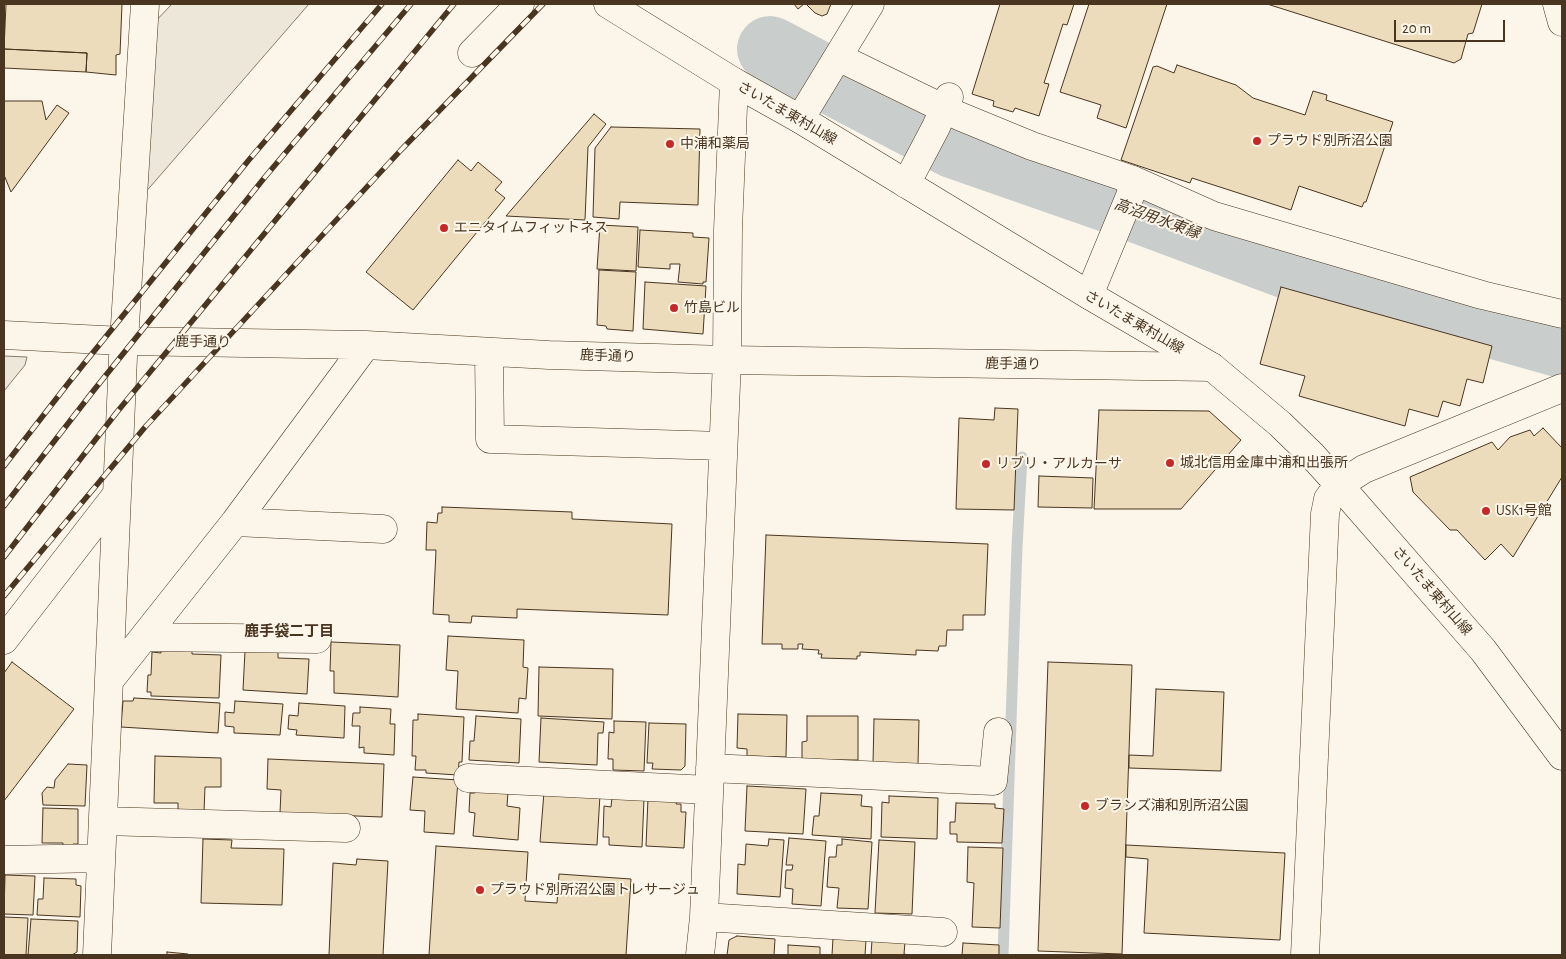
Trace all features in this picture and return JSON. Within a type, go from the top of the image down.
[{"type":"street","points":[[97,955],[123,341],[145,4]]},
{"type":"street","points":[[472,53],[520,4]]},
{"type":"street","name":"さいたま東村山線","points":[[608,4],[734,82],[800,119],[1089,295],[1212,367],[1280,424],[1339,485],[1483,650],[1562,756]]},
{"type":"street","points":[[800,119],[870,4]]},
{"type":"street","points":[[1557,4],[1562,22]]},
{"type":"street","points":[[830,70],[939,120],[1032,146],[1132,188],[1214,216],[1482,295],[1562,314]]},
{"type":"street","points":[[700,955],[704,917],[727,360],[728,230],[734,82]]},
{"type":"street","points":[[906,184],[939,120]]},
{"type":"street","points":[[1089,295],[1117,231],[1132,188]]},
{"type":"street","name":"鹿手通り","points":[[4,335],[123,341],[366,345],[489,352],[727,360],[1212,367]]},
{"type":"street","points":[[109,681],[235,522],[366,345]]},
{"type":"street","points":[[489,352],[490,439],[723,446]]},
{"type":"street","points":[[1305,955],[1325,514],[1328,499],[1339,485],[1364,469],[1562,388]]},
{"type":"street","points":[[4,640],[117,494]]},
{"type":"street","points":[[235,522],[383,529]]},
{"type":"street","points":[[144,637],[317,639]]},
{"type":"street","points":[[468,778],[993,781],[998,732]]},
{"type":"street","points":[[103,821],[346,828]]},
{"type":"street","points":[[4,860],[101,858]]},
{"type":"street","points":[[704,917],[943,932]]},
{"type":"shaded area","points":[[172,4],[309,4],[137,202],[150,27]]},
{"type":"shaded area","points":[[4,356],[27,357],[25,365],[4,391]]},
{"type":"building","points":[[6,4],[122,4],[120,54],[116,55],[116,75],[86,72],[87,53],[4,49]]},
{"type":"building","points":[[794,4],[804,4],[798,9]]},
{"type":"building","points":[[806,4],[831,4],[827,14],[822,16],[815,13]]},
{"type":"building","points":[[1000,4],[1074,4],[1067,25],[1063,24],[1044,83],[1049,84],[1039,116],[1015,108],[1013,112],[993,106],[994,101],[972,94]]},
{"type":"building","points":[[1089,4],[1167,4],[1126,128],[1097,118],[1101,105],[1060,92]]},
{"type":"building","points":[[1267,4],[1482,4],[1473,33],[1468,34],[1461,59],[1454,63]]},
{"type":"building","points":[[4,49],[87,53],[86,72],[4,68]]},
{"type":"building","name":"プラウド別所沼公園","points":[[1177,65],[1236,85],[1253,98],[1305,115],[1313,91],[1327,95],[1326,100],[1393,122],[1366,202],[1364,202],[1362,207],[1299,186],[1291,210],[1192,178],[1190,183],[1121,160],[1153,67],[1157,66],[1174,73]]},
{"type":"building","points":[[4,101],[42,101],[46,120],[57,105],[69,113],[11,192],[4,175]]},
{"type":"building","points":[[594,114],[606,124],[588,147],[585,220],[506,216]]},
{"type":"building","points":[[611,127],[700,129],[698,205],[620,202],[619,219],[593,217],[595,148]]},
{"type":"building","points":[[458,160],[471,171],[478,162],[502,182],[495,190],[505,198],[413,310],[366,272]]},
{"type":"building","points":[[600,225],[638,227],[636,271],[597,269]]},
{"type":"building","points":[[640,230],[693,233],[693,237],[709,238],[706,282],[703,282],[703,284],[678,282],[680,264],[670,264],[670,269],[638,267]]},
{"type":"building","points":[[599,270],[636,272],[633,331],[607,329],[606,326],[597,325]]},
{"type":"building","name":"竹島ビル","points":[[645,282],[706,286],[703,334],[643,329]]},
{"type":"building","points":[[1281,287],[1492,346],[1483,383],[1467,379],[1460,406],[1443,401],[1438,417],[1409,409],[1405,426],[1299,396],[1305,376],[1260,364]]},
{"type":"building","name":"リブリ・アルカーサ","points":[[995,408],[1018,409],[1014,510],[956,509],[959,418],[994,420]]},
{"type":"building","points":[[1099,410],[1209,411],[1241,440],[1181,509],[1094,509]]},
{"type":"building","name":"USK1号館","points":[[1543,428],[1562,448],[1562,477],[1513,557],[1501,544],[1485,560],[1457,530],[1450,530],[1413,492],[1410,477],[1492,442],[1498,450],[1510,437],[1530,430],[1534,436]]},
{"type":"building","points":[[1039,476],[1093,478],[1092,508],[1038,507]]},
{"type":"building","points":[[442,507],[572,512],[572,519],[672,524],[668,615],[517,609],[517,618],[472,616],[471,623],[449,622],[449,615],[433,614],[436,550],[426,550],[427,522],[437,523],[438,513],[442,513]]},
{"type":"building","points":[[766,535],[988,544],[985,615],[963,615],[963,630],[947,630],[946,646],[939,646],[938,651],[916,650],[916,655],[860,652],[860,656],[857,656],[857,659],[821,658],[822,654],[818,654],[819,650],[802,649],[803,644],[798,644],[798,649],[782,649],[782,644],[762,644]]},
{"type":"building","points":[[448,636],[524,640],[523,667],[528,668],[526,699],[519,698],[518,713],[456,709],[458,671],[446,670]]},
{"type":"building","points":[[331,642],[400,645],[398,697],[334,693],[334,671],[330,671]]},
{"type":"building","points":[[161,648],[192,649],[192,654],[221,655],[219,698],[151,696],[151,692],[147,692],[148,675],[151,675],[152,652],[161,653]]},
{"type":"building","points":[[245,651],[278,652],[278,658],[309,659],[307,694],[243,690]]},
{"type":"building","points":[[12,662],[74,709],[4,801],[4,673]]},
{"type":"building","name":"ブランズ浦和別所沼公園","points":[[1048,662],[1132,665],[1122,954],[1038,951]]},
{"type":"building","points":[[539,667],[613,669],[612,719],[538,716]]},
{"type":"building","points":[[1156,689],[1224,692],[1221,771],[1129,768],[1129,755],[1153,756]]},
{"type":"building","points":[[134,698],[220,703],[218,733],[121,727],[123,701],[133,701]]},
{"type":"building","points":[[235,701],[283,704],[280,735],[234,733],[234,727],[225,726],[225,712],[234,713]]},
{"type":"building","points":[[299,703],[345,706],[344,738],[296,735],[297,730],[288,729],[289,715],[298,716]]},
{"type":"building","points":[[360,707],[391,709],[390,724],[395,724],[394,755],[364,753],[364,747],[359,748],[360,726],[352,726],[353,713],[360,713]]},
{"type":"building","points":[[418,714],[464,717],[462,762],[459,762],[458,775],[426,773],[426,770],[415,770],[416,756],[412,756],[413,720],[418,720]]},
{"type":"building","points":[[738,714],[787,715],[786,757],[747,756],[747,749],[737,748]]},
{"type":"building","points":[[476,716],[521,719],[519,763],[469,760],[470,741],[474,741]]},
{"type":"building","points":[[807,716],[858,716],[858,760],[802,760],[802,742],[807,741]]},
{"type":"building","points":[[541,718],[604,722],[603,733],[598,733],[597,765],[539,762]]},
{"type":"building","points":[[874,719],[919,720],[918,765],[873,764]]},
{"type":"building","points":[[614,721],[646,722],[644,771],[613,770],[613,759],[608,759],[609,732],[614,733]]},
{"type":"building","points":[[649,723],[686,724],[685,766],[681,770],[652,769],[653,763],[647,763]]},
{"type":"building","points":[[155,756],[221,758],[221,787],[205,787],[204,812],[178,811],[178,803],[154,803]]},
{"type":"building","points":[[268,759],[384,764],[382,817],[280,813],[281,790],[267,789]]},
{"type":"building","points":[[68,764],[87,765],[85,806],[43,805],[42,793],[47,787],[54,788],[55,780]]},
{"type":"building","points":[[413,777],[458,780],[454,834],[424,832],[425,811],[410,810]]},
{"type":"building","points":[[747,786],[806,789],[803,834],[745,831]]},
{"type":"building","points":[[476,789],[508,792],[507,806],[520,808],[518,840],[473,836],[475,813],[469,812],[470,793],[475,793]]},
{"type":"building","points":[[544,792],[600,795],[597,845],[540,842]]},
{"type":"building","points":[[821,793],[862,795],[861,806],[872,807],[871,839],[812,835],[814,816],[819,816]]},
{"type":"building","points":[[889,796],[938,798],[937,839],[881,837],[882,802],[889,803]]},
{"type":"building","points":[[612,797],[644,799],[642,847],[609,845],[609,837],[603,837],[604,806],[611,807]]},
{"type":"building","points":[[648,798],[677,800],[676,804],[681,804],[681,812],[686,812],[684,848],[646,846]]},
{"type":"building","points":[[956,803],[995,804],[995,808],[1004,809],[1002,843],[957,842],[957,834],[950,834],[950,822],[955,822]]},
{"type":"building","points":[[43,808],[78,809],[78,844],[73,844],[73,848],[63,848],[63,843],[42,843]]},
{"type":"building","points":[[789,838],[826,841],[821,906],[792,904],[793,889],[785,888],[786,870],[792,870],[793,865],[786,865]]},
{"type":"building","points":[[203,839],[232,840],[231,848],[284,849],[282,905],[201,903]]},
{"type":"building","points":[[769,839],[784,840],[780,897],[737,894],[738,864],[745,865],[746,844],[768,846]]},
{"type":"building","points":[[842,839],[872,842],[868,909],[837,908],[839,888],[827,887],[829,857],[836,857],[837,845],[842,845]]},
{"type":"building","points":[[879,840],[915,842],[912,914],[875,913]]},
{"type":"building","points":[[1126,845],[1285,853],[1280,940],[1144,933],[1148,859],[1126,857]]},
{"type":"building","name":"プラウド別所沼公園トレサージュ","points":[[436,846],[528,852],[525,901],[557,903],[559,874],[631,879],[626,955],[429,955]]},
{"type":"building","points":[[968,847],[1003,848],[1000,928],[972,927],[974,883],[967,882]]},
{"type":"building","points":[[357,859],[388,861],[383,955],[329,955],[333,863],[356,865]]},
{"type":"building","points":[[5,875],[35,876],[33,915],[4,914]]},
{"type":"building","points":[[44,878],[76,879],[76,885],[81,886],[80,917],[37,915],[38,899],[43,899]]},
{"type":"building","points":[[4,917],[28,918],[26,955],[4,955]]},
{"type":"building","points":[[31,919],[78,921],[77,952],[72,955],[28,955]]},
{"type":"building","points":[[737,936],[775,939],[774,955],[727,955],[729,940]]},
{"type":"building","points":[[833,938],[866,940],[865,955],[832,955]]},
{"type":"building","points":[[872,940],[905,942],[904,954],[909,955],[871,955]]},
{"type":"building","points":[[963,943],[999,945],[999,955],[962,955]]},
{"type":"building","points":[[788,945],[820,947],[820,955],[788,955]]},
{"type":"building","points":[[167,952],[188,954],[188,955],[167,955]]},
{"type":"waterway","name":"高沼用水東縁","points":[[770,49],[953,145],[1122,204],[1304,272],[1562,345]]},
{"type":"waterway","points":[[1003,955],[1017,547],[1022,457]]},
{"type":"railway","points":[[4,466],[70,381],[248,161],[382,4]]},
{"type":"railway","points":[[4,506],[94,390],[265,177],[411,4]]},
{"type":"railway","points":[[4,557],[117,412],[454,4]]},
{"type":"railway","points":[[4,596],[146,426],[401,150],[543,4]]},
{"type":"place","name":"プラウド別所沼公園","points":[[1257,141]]},
{"type":"place","name":"中浦和薬局","points":[[670,144]]},
{"type":"place","name":"エニタイムフィットネス","points":[[444,228]]},
{"type":"place","name":"竹島ビル","points":[[674,308]]},
{"type":"place","name":"城北信用金庫中浦和出張所","points":[[1170,463]]},
{"type":"place","name":"リブリ・アルカーサ","points":[[986,464]]},
{"type":"place","name":"USK1号館","points":[[1486,511]]},
{"type":"place","name":"ブランズ浦和別所沼公園","points":[[1085,806]]},
{"type":"place","name":"プラウド別所沼公園トレサージュ","points":[[480,890]]},
{"type":"district","name":"鹿手袋二丁目","points":[[289,631]]}]
